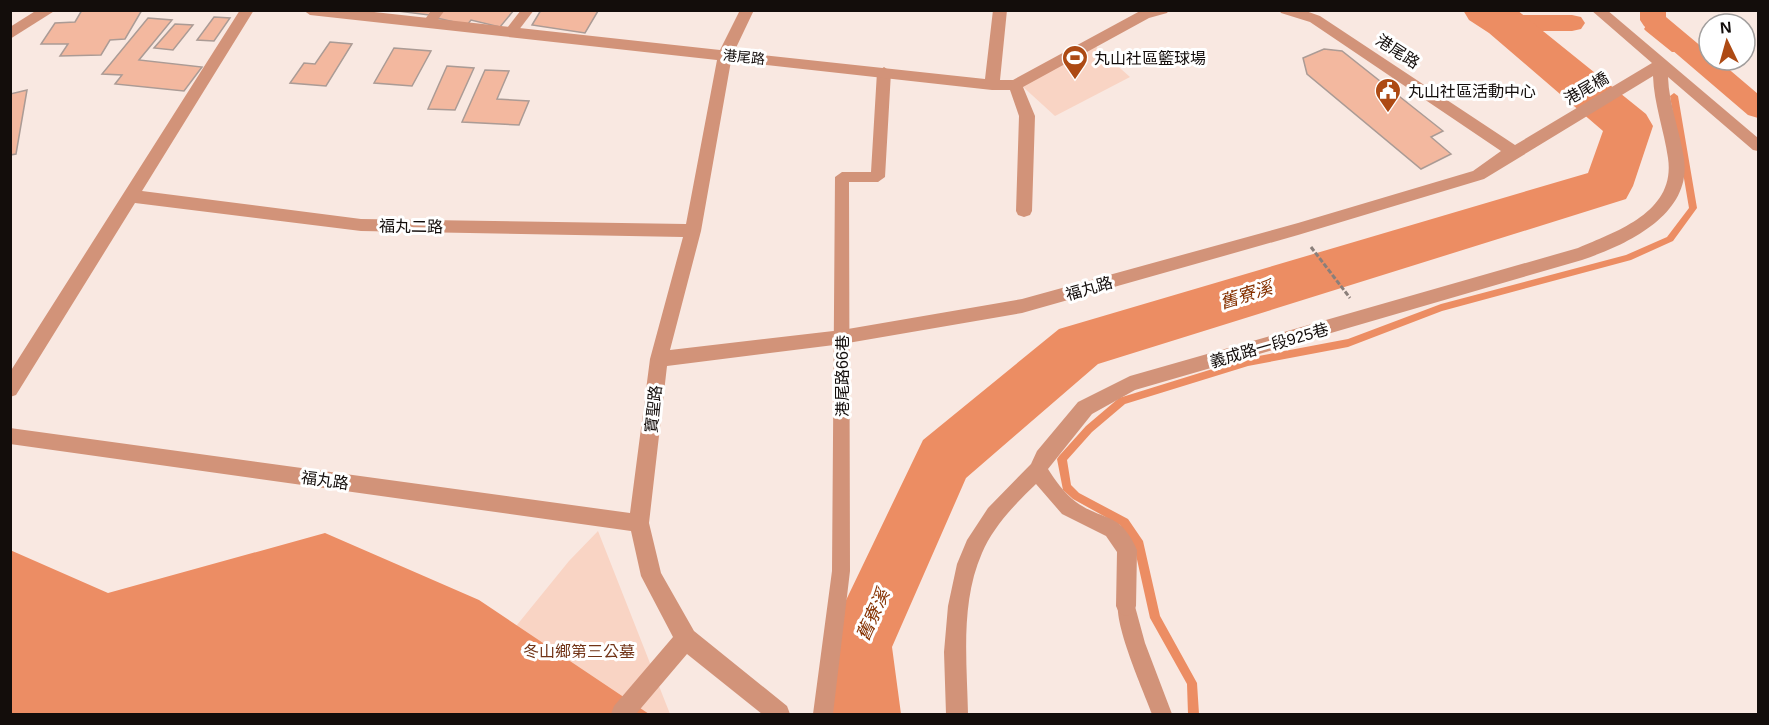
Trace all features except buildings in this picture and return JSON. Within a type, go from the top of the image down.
[{"type":"street","points":[[10,34],[31,19],[50,10]]},
{"type":"street","points":[[10,389],[247,10]]},
{"type":"street","name":"港尾路","points":[[310,10],[992,85],[1015,85],[1145,14],[1162,10]]},
{"type":"street","name":"寶聖路","points":[[747,10],[725,55],[693,231],[659,359],[639,523],[651,576],[686,639],[779,714]]},
{"type":"street","points":[[992,85],[1000,10]]},
{"type":"street","name":"港尾路","points":[[1286,10],[1315,19],[1401,74],[1511,150],[1504,159]]},
{"type":"street","points":[[1598,10],[1758,146]]},
{"type":"street","name":"港尾橋","points":[[1504,159],[1660,65]]},
{"type":"street","name":"義成路一段925巷","points":[[957,714],[958,612],[962,584],[974,547],[1005,500],[1038,470],[1044,457],[1085,408],[1130,384],[1365,318],[1582,253],[1638,229],[1657,212],[1677,181],[1676,159],[1661,91],[1660,65]]},
{"type":"street","points":[[1015,85],[1027,116],[1024,211]]},
{"type":"street","name":"福丸路","points":[[659,359],[842,337],[1022,306],[1478,176],[1504,159]]},
{"type":"street","name":"福丸二路","points":[[131,196],[361,225],[693,231]]},
{"type":"street","name":"福丸路","points":[[10,436],[639,523]]},
{"type":"street","points":[[1038,470],[1047,485],[1069,508],[1113,530],[1127,550],[1126,606]]},
{"type":"street","points":[[622,714],[686,639]]},
{"type":"lane","points":[[428,23],[439,10]]},
{"type":"lane","points":[[510,32],[528,10]]},
{"type":"lane","name":"港尾路66巷","points":[[823,714],[841,571],[842,177],[878,177],[884,72]]},
{"type":"lane","points":[[1126,606],[1135,643],[1162,714]]},
{"type":"path","points":[[1298,229],[1365,318]]},
{"type":"green space","name":"丸山社區籃球場","points":[[1094,45],[1130,77],[1055,116],[1021,85]]},
{"type":"green space","name":"冬山鄉第三公墓","points":[[598,531],[670,714],[401,714],[482,668],[569,561]]},
{"type":"shaded area","points":[[325,533],[479,600],[649,714],[11,714],[10,550],[108,593]]},
{"type":"waterway","name":"舊寮溪","points":[[866,714],[858,646],[944,459],[1079,346],[1608,186],[1629,126],[1505,23],[1485,10]]},
{"type":"waterway","points":[[1653,10],[1653,20],[1758,108]]},
{"type":"waterway","points":[[1653,20],[1648,29],[1675,50],[1692,45],[1697,49]]},
{"type":"waterway","points":[[1505,23],[1572,23]]},
{"type":"waterway","points":[[1725,72],[1758,99]]},
{"type":"waterway","points":[[1193,714],[1192,683],[1155,618],[1139,544],[1124,522],[1076,496],[1066,487],[1062,459],[1089,429],[1122,401],[1248,362],[1348,343],[1441,308],[1628,258],[1670,239],[1693,208],[1674,96]]},
{"type":"place","name":"丸山社區籃球場","points":[[1075,81]]},
{"type":"place","name":"丸山社區活動中心","points":[[1388,114]]}]
